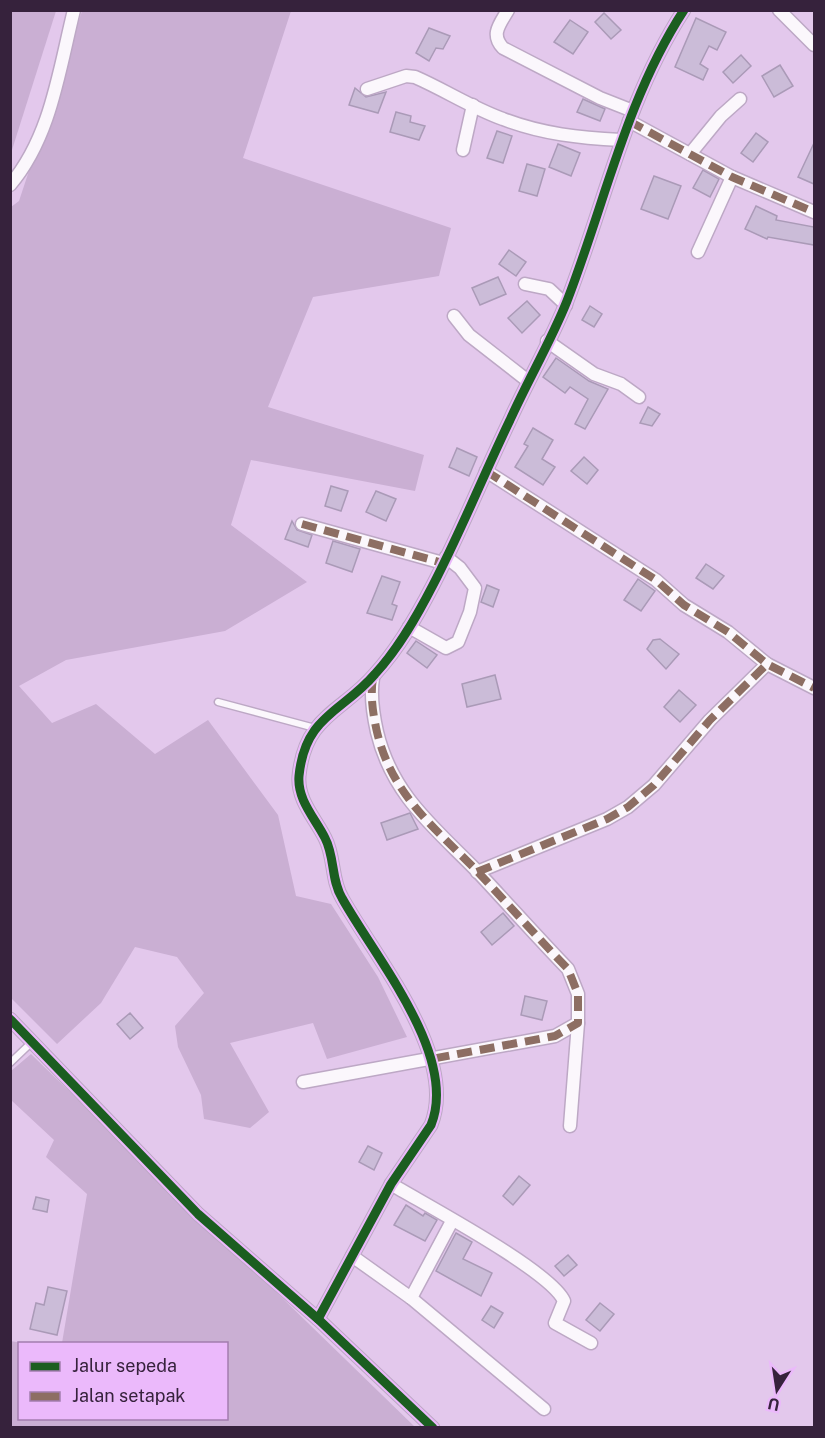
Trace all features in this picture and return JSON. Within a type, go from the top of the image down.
[{"type":"street","points":[[10,185],[26,163],[45,126],[74,10]]},
{"type":"street","points":[[508,10],[496,31],[498,42],[503,48],[600,98],[690,154],[732,177],[814,212]]},
{"type":"street","points":[[318,1319],[391,1184],[435,1114],[437,1091],[431,1059],[399,992],[341,897],[330,848],[300,793],[299,778],[302,760],[315,728],[334,708],[373,678],[397,648],[444,560],[566,304],[621,140],[667,36],[684,10]]},
{"type":"street","points":[[779,10],[814,45]]},
{"type":"street","points":[[367,89],[406,75],[439,87],[501,119],[572,138],[621,140]]},
{"type":"street","points":[[690,154],[721,116],[740,99]]},
{"type":"street","points":[[464,150],[473,105]]},
{"type":"street","points":[[698,252],[732,177]]},
{"type":"street","points":[[525,284],[542,285],[566,304]]},
{"type":"street","points":[[454,316],[469,335],[528,381]]},
{"type":"street","points":[[547,341],[594,374],[621,384],[639,397]]},
{"type":"street","points":[[486,471],[646,574],[684,606],[728,632],[767,664],[814,688]]},
{"type":"street","points":[[302,524],[444,560],[460,568],[475,588],[470,612],[458,642],[446,648],[409,627]]},
{"type":"street","points":[[477,872],[607,819],[628,807],[654,785],[710,720],[767,664]]},
{"type":"street","points":[[373,678],[371,692],[374,712],[386,763],[399,788],[427,823],[477,872],[568,969],[578,994],[570,1126]]},
{"type":"street","points":[[10,1019],[198,1214],[318,1319],[433,1428]]},
{"type":"street","points":[[303,1082],[555,1036],[578,1023]]},
{"type":"street","points":[[391,1184],[543,1278],[564,1300],[555,1323],[591,1343]]},
{"type":"street","points":[[411,1298],[452,1221]]},
{"type":"street","points":[[352,1256],[411,1298],[544,1409]]},
{"type":"lane","points":[[218,702],[315,728]]},
{"type":"lane","points":[[10,1063],[32,1042]]},
{"type":"shaded area","points":[[10,11],[56,11],[11,153]]},
{"type":"shaded area","points":[[82,11],[291,11],[243,158],[451,228],[439,276],[313,297],[268,407],[424,455],[415,491],[251,460],[231,525],[307,582],[225,631],[66,660],[19,686],[52,723],[96,704],[155,754],[208,720],[278,815],[296,896],[331,904],[378,977],[407,1037],[327,1059],[313,1023],[230,1043],[269,1112],[250,1128],[204,1119],[201,1095],[178,1047],[175,1026],[204,993],[177,957],[135,947],[101,1003],[57,1044],[11,998],[11,207],[19,201]]},
{"type":"shaded area","points":[[31,1054],[415,1427],[11,1427],[10,1341],[18,1342],[18,1420],[228,1420],[228,1342],[62,1342],[87,1194],[46,1157],[54,1140],[11,1100],[11,1071]]},
{"type":"building","points":[[604,13],[621,30],[611,39],[595,22]]},
{"type":"building","points":[[696,18],[726,32],[717,50],[709,46],[700,64],[708,69],[703,80],[675,67]]},
{"type":"building","points":[[570,20],[588,32],[573,54],[554,42]]},
{"type":"building","points":[[429,28],[450,36],[443,49],[436,48],[429,61],[416,53]]},
{"type":"building","points":[[741,55],[751,66],[733,83],[723,72]]},
{"type":"building","points":[[780,65],[793,86],[774,97],[762,76]]},
{"type":"building","points":[[355,88],[366,97],[386,92],[378,113],[349,105]]},
{"type":"building","points":[[583,99],[605,109],[600,121],[577,112]]},
{"type":"building","points":[[396,112],[411,116],[410,122],[425,126],[419,140],[390,132]]},
{"type":"building","points":[[497,131],[512,136],[503,163],[487,158]]},
{"type":"building","points":[[756,133],[768,142],[753,162],[741,153]]},
{"type":"building","points":[[814,143],[814,184],[798,177]]},
{"type":"building","points":[[558,144],[580,153],[571,176],[549,167]]},
{"type":"building","points":[[527,164],[545,169],[537,196],[519,191]]},
{"type":"building","points":[[703,170],[719,179],[710,197],[693,188]]},
{"type":"building","points":[[654,176],[681,186],[668,219],[641,209]]},
{"type":"building","points":[[756,206],[777,216],[776,220],[814,227],[814,245],[768,237],[767,239],[745,229]]},
{"type":"building","points":[[509,250],[526,262],[516,276],[499,264]]},
{"type":"building","points":[[498,277],[506,294],[480,305],[472,288]]},
{"type":"building","points":[[527,301],[540,315],[522,333],[508,318]]},
{"type":"building","points":[[590,306],[602,314],[594,327],[582,320]]},
{"type":"building","points":[[556,358],[589,381],[608,389],[585,429],[575,424],[588,399],[570,387],[565,393],[543,377]]},
{"type":"building","points":[[648,407],[660,414],[652,426],[640,423]]},
{"type":"building","points":[[533,428],[553,440],[542,459],[555,467],[543,485],[515,467],[528,446],[524,444]]},
{"type":"building","points":[[457,448],[477,457],[469,476],[449,467]]},
{"type":"building","points":[[584,457],[598,470],[587,484],[571,471]]},
{"type":"building","points":[[331,486],[348,491],[341,511],[325,506]]},
{"type":"building","points":[[376,491],[396,499],[386,521],[366,512]]},
{"type":"building","points":[[292,521],[297,530],[312,535],[308,547],[285,539]]},
{"type":"building","points":[[333,541],[360,549],[352,572],[326,563]]},
{"type":"building","points":[[706,564],[724,576],[713,589],[696,578]]},
{"type":"building","points":[[382,576],[400,582],[392,604],[397,606],[392,620],[367,613]]},
{"type":"building","points":[[638,579],[655,591],[641,611],[624,600]]},
{"type":"building","points":[[487,585],[499,590],[493,607],[481,602]]},
{"type":"building","points":[[660,639],[679,654],[666,669],[647,649],[653,640]]},
{"type":"building","points":[[416,641],[437,655],[427,668],[407,653]]},
{"type":"building","points":[[495,675],[501,699],[467,707],[462,684]]},
{"type":"building","points":[[679,690],[696,705],[680,722],[664,707]]},
{"type":"building","points":[[410,813],[418,829],[387,840],[381,823]]},
{"type":"building","points":[[503,913],[514,926],[492,945],[481,932]]},
{"type":"building","points":[[525,996],[547,1001],[542,1020],[521,1015]]},
{"type":"building","points":[[130,1013],[143,1028],[130,1039],[117,1024]]},
{"type":"building","points":[[368,1146],[382,1153],[374,1170],[359,1162]]},
{"type":"building","points":[[519,1176],[530,1185],[513,1205],[503,1196]]},
{"type":"building","points":[[36,1197],[49,1200],[47,1212],[33,1209]]},
{"type":"building","points":[[406,1205],[423,1216],[425,1213],[437,1220],[425,1241],[394,1225]]},
{"type":"building","points":[[456,1233],[472,1242],[463,1259],[492,1273],[481,1296],[436,1271]]},
{"type":"building","points":[[568,1255],[577,1265],[564,1276],[555,1266]]},
{"type":"building","points":[[48,1287],[67,1291],[57,1335],[30,1329],[36,1303],[44,1305]]},
{"type":"building","points":[[600,1303],[614,1314],[600,1331],[586,1320]]},
{"type":"building","points":[[491,1306],[503,1313],[494,1328],[482,1320]]},
{"type":"marked path","points":[[629,121],[732,177],[814,212]]},
{"type":"marked path","points":[[486,471],[656,580],[684,605],[728,632],[767,664],[814,688]]},
{"type":"marked path","points":[[302,524],[443,563]]},
{"type":"marked path","points":[[477,872],[607,819],[628,807],[654,785],[710,720],[767,664]]},
{"type":"marked path","points":[[373,678],[372,705],[377,732],[384,754],[404,792],[416,809],[568,969],[578,994],[578,1023],[555,1036],[431,1059]]},
{"type":"cycle path","points":[[318,1319],[391,1184],[431,1125],[437,1098],[433,1069],[424,1038],[392,977],[356,922],[336,884],[328,845],[301,793],[299,776],[303,756],[317,727],[363,687],[400,643],[433,585],[561,316],[632,115],[664,44],[684,10]]},
{"type":"cycle path","points":[[10,1019],[198,1214],[318,1319],[433,1428]]}]
